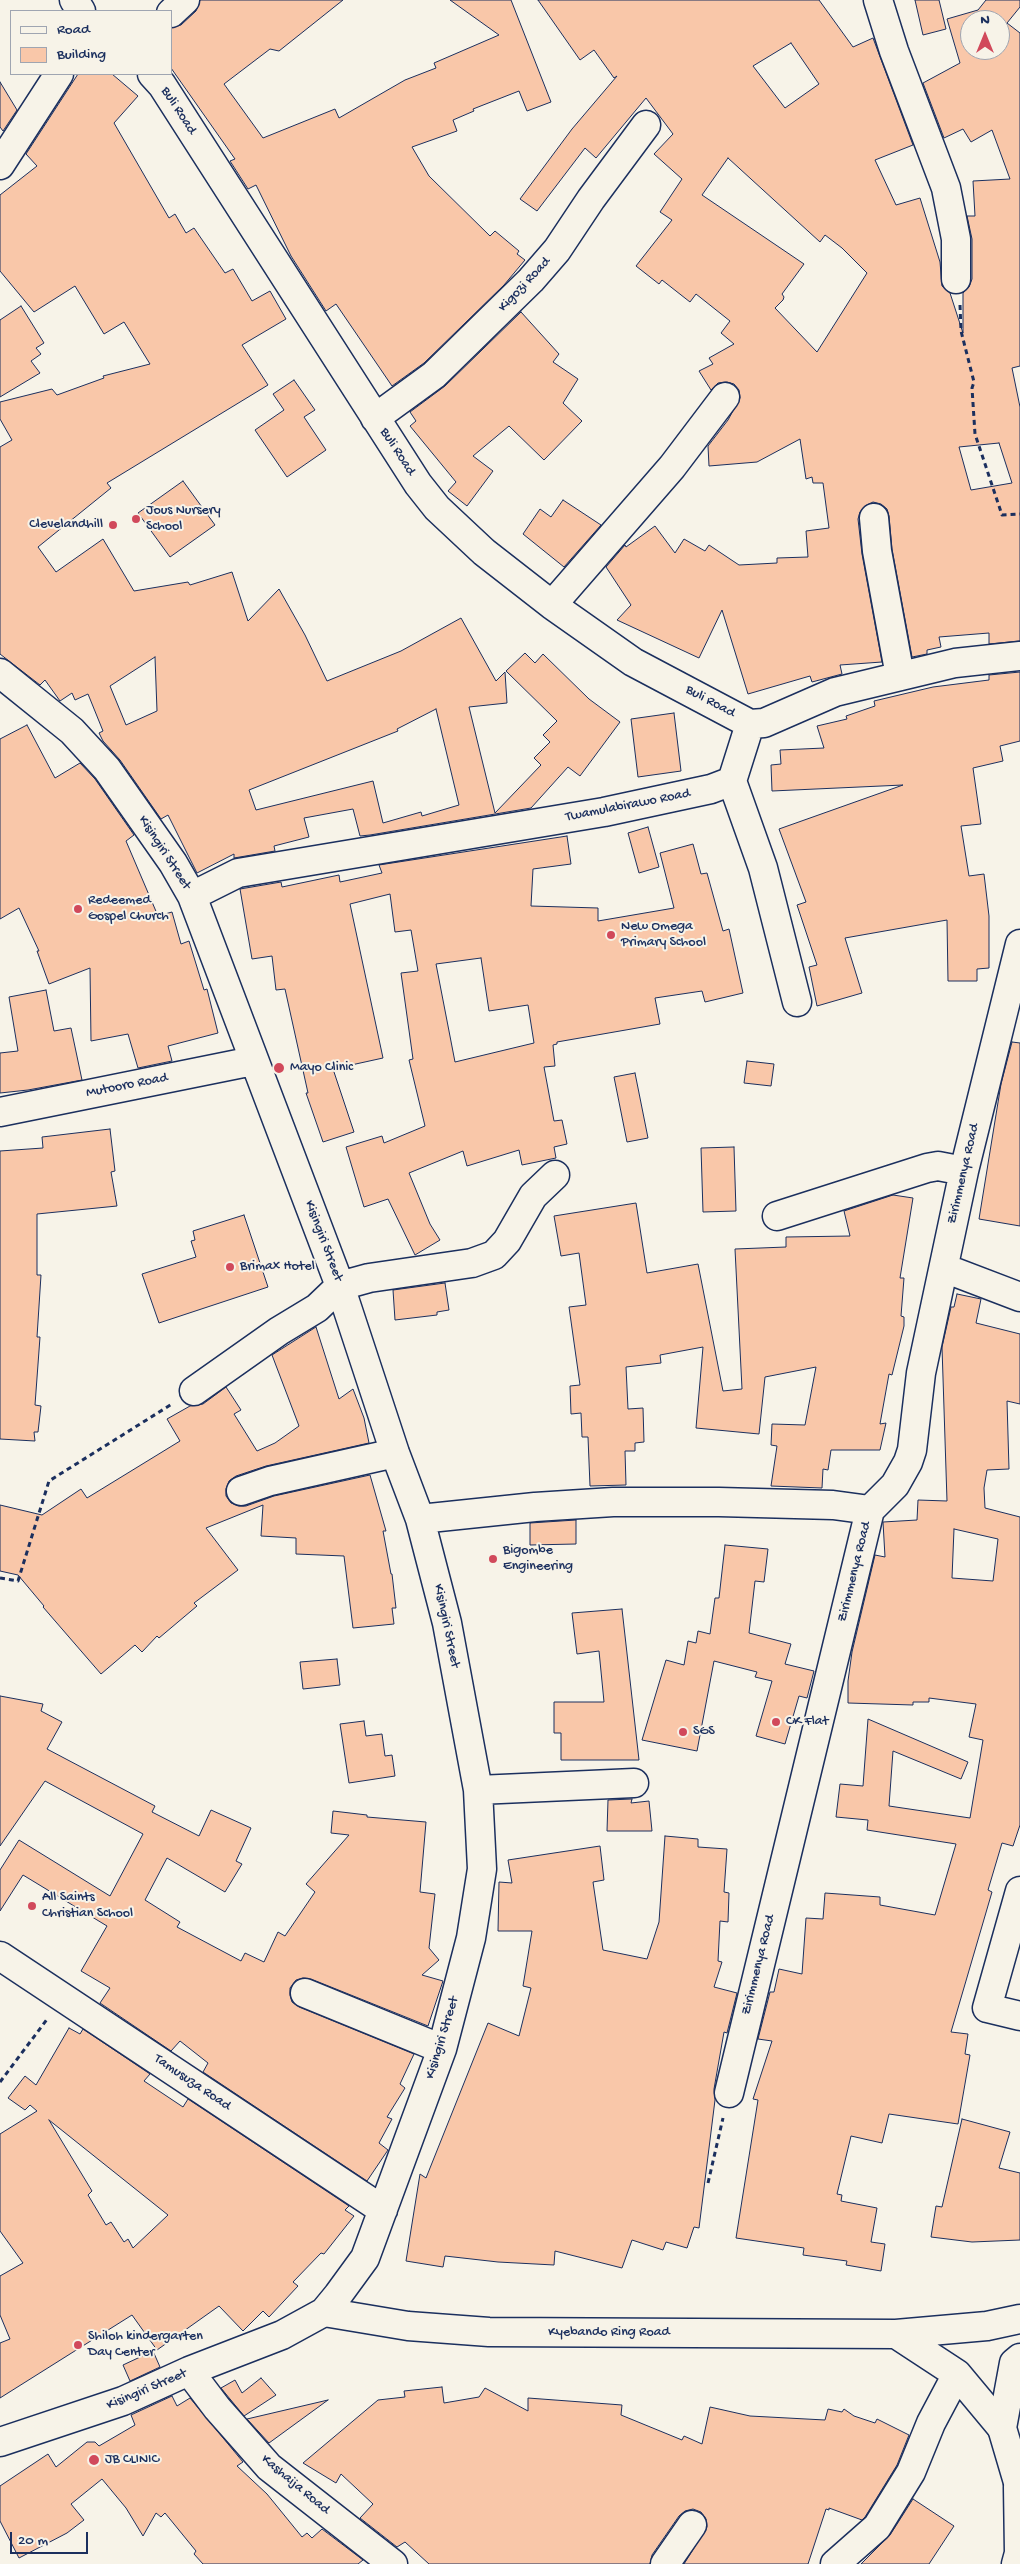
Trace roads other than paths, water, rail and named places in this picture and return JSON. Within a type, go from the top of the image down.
[{"type":"main road","points":[[172,12],[185,0]]},
{"type":"main road","points":[[878,0],[894,51],[946,188],[956,239],[956,279]]},
{"type":"main road","points":[[0,165],[58,75]]},
{"type":"main road","name":"Buli Road","points":[[153,75],[167,94],[418,484],[437,508],[484,552],[552,605],[633,662],[750,724]]},
{"type":"main road","name":"Kigozi Road","points":[[375,418],[434,375],[531,280],[558,250],[591,199],[646,125]]},
{"type":"main road","points":[[552,605],[672,467],[725,397]]},
{"type":"main road","points":[[874,518],[900,676]]},
{"type":"main road","points":[[797,1002],[763,868],[732,781],[750,724],[764,723],[835,692],[955,663],[1020,656]]},
{"type":"main road","name":"Kisingiri Street","points":[[0,673],[72,731],[107,769],[173,863],[192,896],[253,1062],[340,1286],[395,1453],[420,1519],[447,1623],[478,1790],[482,1869],[471,1938],[442,2049],[365,2258],[324,2312],[282,2335],[189,2371],[115,2404],[0,2442]]},
{"type":"main road","name":"Twamulabirawo Road","points":[[192,896],[238,873],[604,812],[711,789],[732,781]]},
{"type":"main road","name":"Zirimmenya Road","points":[[728,2093],[870,1510],[895,1485],[908,1462],[921,1373],[964,1171],[1020,944]]},
{"type":"main road","name":"Mutooro Road","points":[[0,1112],[253,1062]]},
{"type":"main road","points":[[777,1216],[927,1168],[938,1166],[964,1171]]},
{"type":"main road","points":[[194,1391],[279,1331],[317,1308],[340,1286],[370,1278],[472,1263],[494,1256],[507,1241],[533,1196],[555,1176]]},
{"type":"main road","points":[[944,1268],[1020,1297]]},
{"type":"main road","points":[[241,1491],[270,1481],[395,1453]]},
{"type":"main road","points":[[420,1519],[535,1507],[613,1502],[833,1505],[870,1510]]},
{"type":"main road","points":[[478,1790],[634,1783]]},
{"type":"main road","points":[[1020,1891],[987,2008],[1020,2016]]},
{"type":"main road","name":"Tamusuza Road","points":[[0,1956],[383,2210]]},
{"type":"main road","points":[[305,1993],[442,2049]]},
{"type":"main road","name":"Kyebando Ring Road","points":[[324,2312],[408,2326],[489,2332],[896,2334],[987,2326],[1020,2319]]},
{"type":"main road","points":[[896,2334],[957,2374],[1002,2428],[1019,2488],[1019,2553],[1016,2564]]},
{"type":"main road","points":[[1002,2428],[1014,2363],[1020,2358]]},
{"type":"main road","name":"Kashaija Road","points":[[189,2371],[217,2408],[269,2467],[394,2564]]},
{"type":"main road","points":[[835,2564],[878,2527],[911,2472],[931,2423],[957,2374]]},
{"type":"main road","points":[[665,2564],[692,2525]]},
{"type":"place","name":"Jous Nursery School","points":[[136,519]]},
{"type":"place","name":"Clevelandhill","points":[[113,525]]},
{"type":"place","name":"Redeemed Gospel Church","points":[[78,909]]},
{"type":"place","name":"New Omega Primary School","points":[[611,935]]},
{"type":"place","name":"Mayo Clinic","points":[[279,1068]]},
{"type":"place","name":"Brimax Hotel","points":[[230,1267]]},
{"type":"place","name":"Bigombe Engineering","points":[[493,1559]]},
{"type":"place","name":"CK Flat","points":[[776,1722]]},
{"type":"place","name":"SGS","points":[[683,1732]]},
{"type":"place","name":"All Saints Christian School","points":[[32,1906]]},
{"type":"place","name":"Shiloh kindergarten Day Center","points":[[78,2345]]},
{"type":"place","name":"JB CLINIC","points":[[94,2460]]}]
